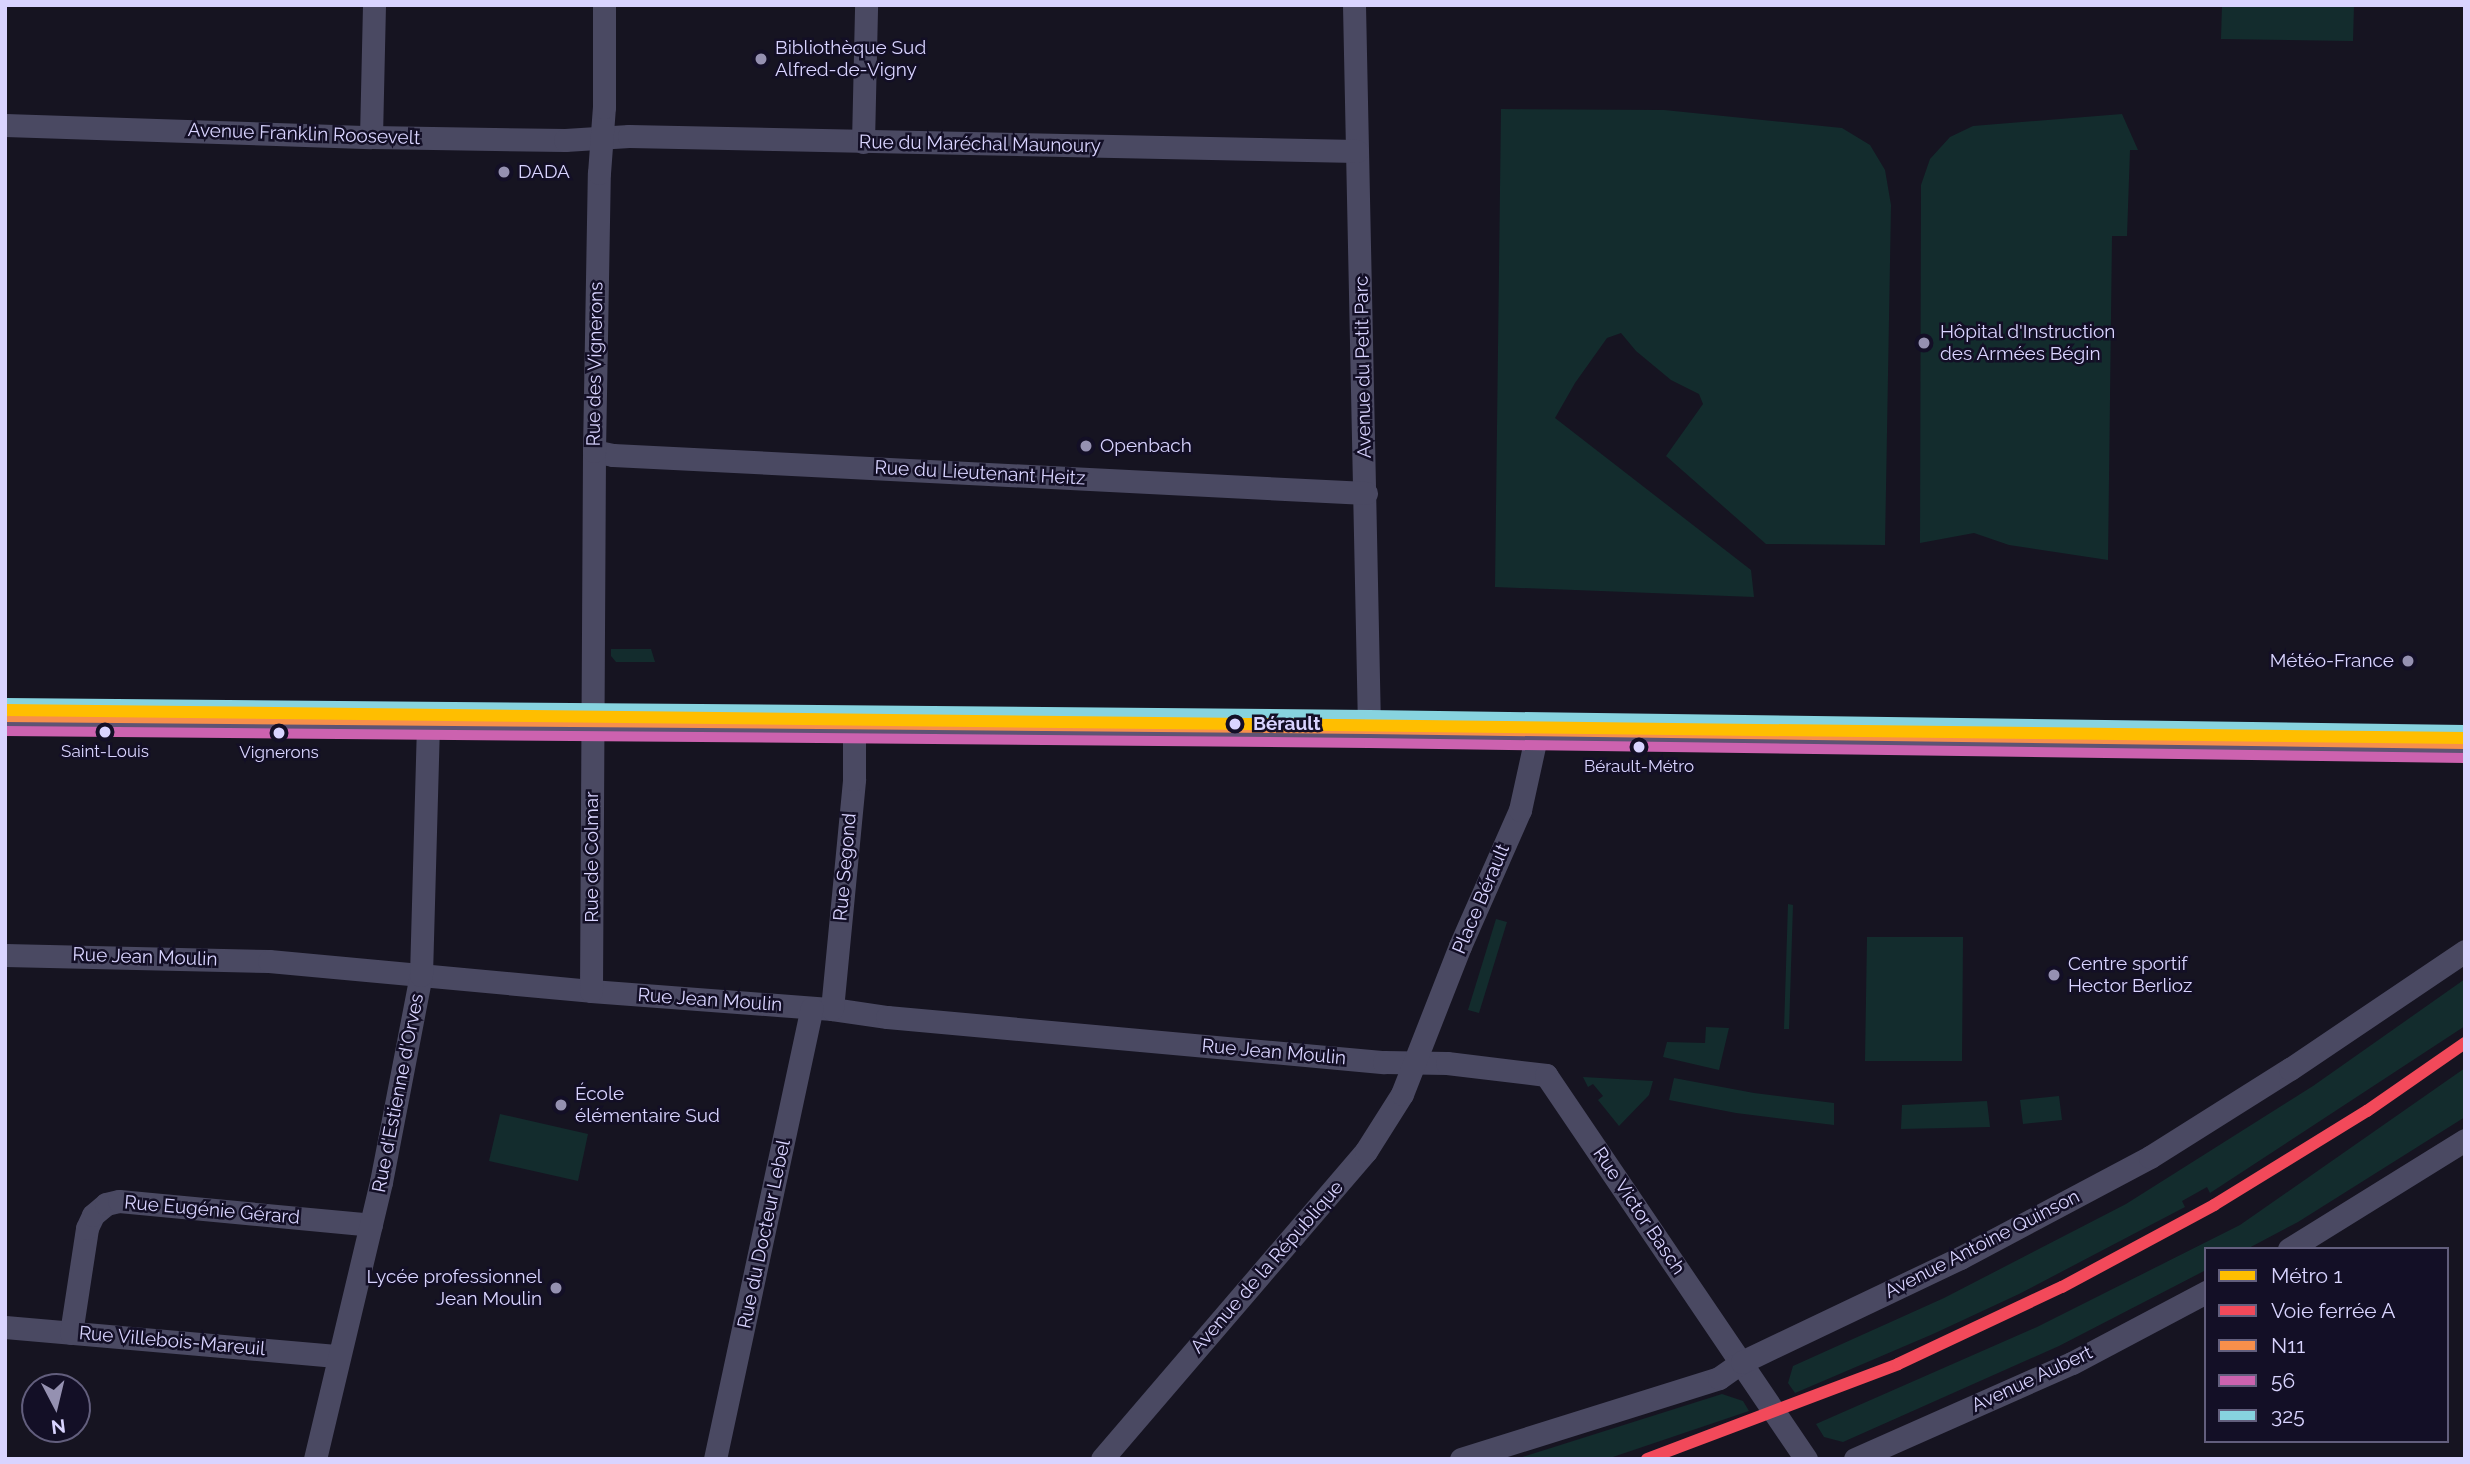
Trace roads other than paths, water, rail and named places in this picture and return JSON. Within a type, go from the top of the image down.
[{"type":"main road","points":[[5,717],[853,723],[2465,744]]},
{"type":"street","points":[[371,137],[374,5]]},
{"type":"street","name":"Rue des Vignerons","points":[[592,723],[594,451],[604,5]]},
{"type":"street","points":[[863,142],[866,5]]},
{"type":"street","name":"Avenue du Petit Parc","points":[[1354,5],[1369,729]]},
{"type":"street","name":"Avenue Franklin Roosevelt","points":[[5,125],[371,137],[565,140],[603,137]]},
{"type":"street","name":"Rue du Maréchal Maunoury","points":[[603,137],[1357,151]]},
{"type":"street","name":"Rue du Lieutenant Heitz","points":[[594,451],[613,456],[1366,493]]},
{"type":"street","name":"Rue d'Estienne d'Orves","points":[[315,1459],[371,1225],[421,975],[428,721]]},
{"type":"street","name":"Rue de Colmar","points":[[591,991],[592,723]]},
{"type":"street","name":"Rue Segond","points":[[822,1009],[854,779],[853,723]]},
{"type":"street","name":"Place Bérault","points":[[1413,1062],[1520,810],[1537,733]]},
{"type":"street","name":"Avenue Antoine Quinson","points":[[1461,1459],[1719,1378],[1748,1372],[2150,1157],[2290,1069],[2465,951]]},
{"type":"street","name":"Rue Jean Moulin","points":[[5,955],[269,961],[822,1009],[913,1020],[1413,1062]]},
{"type":"street","name":"Rue du Docteur Lebel","points":[[715,1459],[822,1009]]},
{"type":"street","name":"Rue Victor Basch","points":[[1413,1062],[1546,1075],[1805,1458]]},
{"type":"street","name":"Avenue de la République","points":[[1102,1459],[1366,1151],[1402,1094],[1413,1062]]},
{"type":"street","points":[[2292,1247],[2465,1140]]},
{"type":"street","name":"Rue Eugénie Gérard","points":[[71,1333],[87,1228],[93,1215],[106,1204],[119,1201],[371,1225]]},
{"type":"street","name":"Avenue Aubert","points":[[1855,1459],[2072,1363],[2204,1293]]},
{"type":"street","name":"Rue Villebois-Mareuil","points":[[5,1327],[339,1356]]},
{"type":"metro line","name":"1","points":[[5,710],[2465,738]]},
{"type":"rail line","name":"A","points":[[1647,1459],[1898,1364],[2062,1287],[2214,1205],[2367,1111],[2465,1043]]},
{"type":"place","name":"Bibliothèque Sud Alfred-de-Vigny","points":[[761,59]]},
{"type":"place","name":"DADA","points":[[504,172]]},
{"type":"place","name":"Hôpital d'Instruction des Armées Bégin","points":[[1924,343]]},
{"type":"place","name":"Openbach","points":[[1086,446]]},
{"type":"place","name":"Météo-France","points":[[2408,661]]},
{"type":"place","name":"Bérault","points":[[1235,724]]},
{"type":"place","name":"Saint-Louis","points":[[105,732]]},
{"type":"place","name":"Vignerons","points":[[279,733]]},
{"type":"place","name":"Bérault-Métro","points":[[1639,747]]},
{"type":"place","name":"Centre sportif Hector Berlioz","points":[[2054,975]]},
{"type":"place","name":"École élémentaire Sud","points":[[561,1105]]},
{"type":"place","name":"Lycée professionnel Jean Moulin","points":[[556,1288]]}]
